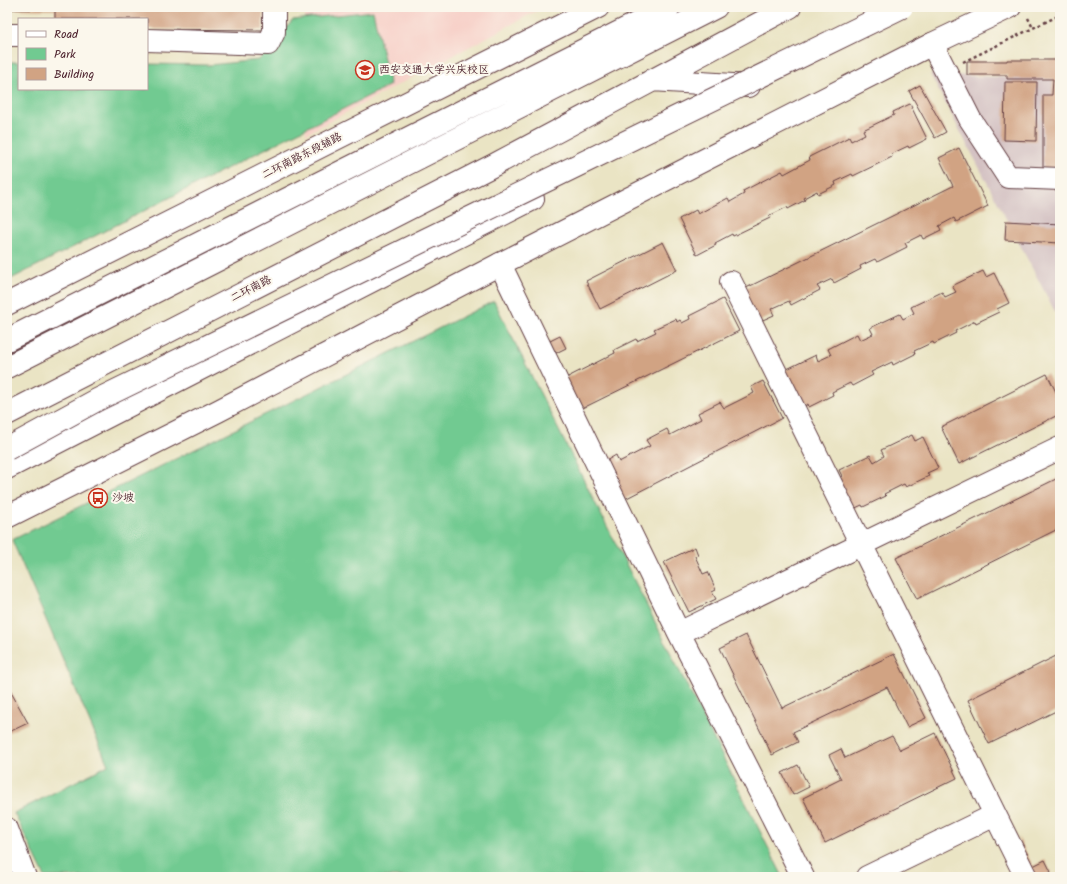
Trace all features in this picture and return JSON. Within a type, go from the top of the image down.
[{"type":"main road","points":[[148,40],[268,44],[274,32],[274,7]]},
{"type":"main road","name":"二环南路东段辅路","points":[[7,304],[598,7]]},
{"type":"main road","points":[[7,340],[669,7]]},
{"type":"main road","points":[[7,367],[716,7]]},
{"type":"main road","name":"二环南路","points":[[7,414],[494,164],[790,7]]},
{"type":"main road","points":[[7,449],[97,400],[902,7]]},
{"type":"main road","points":[[7,468],[410,261],[911,7]]},
{"type":"main road","points":[[7,517],[218,411],[500,264],[932,44],[1010,7]]},
{"type":"main road","points":[[7,35],[18,35]]},
{"type":"main road","points":[[932,44],[970,119],[1008,177],[1060,179]]},
{"type":"main road","points":[[652,80],[756,86]]},
{"type":"main road","points":[[500,264],[679,633],[803,877]]},
{"type":"main road","points":[[731,282],[1026,877]]},
{"type":"main road","points":[[679,633],[1060,448]]},
{"type":"main road","points":[[867,877],[995,815]]},
{"type":"main road","points":[[7,829],[25,877]]},
{"type":"path","points":[[945,71],[1060,15]]},
{"type":"shaded area","name":"西安交通大学兴庆校区","points":[[305,7],[544,7],[306,134]]},
{"type":"shaded area","points":[[930,74],[1060,80],[1060,321]]},
{"type":"green space","points":[[373,11],[390,85],[7,281],[7,62],[18,62],[18,90],[148,90],[148,64],[209,65],[259,60],[293,20]]},
{"type":"green space","points":[[494,301],[783,877],[45,877],[14,813],[108,765],[12,540]]},
{"type":"building","points":[[7,7],[263,7],[263,30],[148,29],[148,18],[55,18],[55,10],[7,9]]},
{"type":"building","points":[[1060,60],[1060,173],[1043,173],[1043,95],[1052,95],[1053,79],[1007,79],[1007,75],[967,75],[967,61]]},
{"type":"building","points":[[1005,82],[1037,82],[1036,141],[1004,140]]},
{"type":"building","points":[[920,85],[946,132],[935,138],[909,91]]},
{"type":"building","points":[[910,104],[927,139],[909,148],[908,146],[891,154],[892,157],[853,176],[852,174],[835,182],[836,185],[818,194],[817,191],[804,198],[805,200],[788,209],[787,207],[769,216],[770,218],[733,236],[732,234],[715,243],[716,245],[697,255],[679,219],[696,210],[698,214],[728,198],[730,202],[744,194],[743,191],[782,171],[784,174],[810,160],[809,157],[849,137],[851,141],[865,134],[863,130],[894,115],[893,112]]},
{"type":"building","points":[[959,148],[988,206],[956,222],[954,218],[939,226],[941,230],[923,239],[921,235],[905,243],[907,247],[877,262],[875,259],[860,266],[861,269],[834,283],[832,279],[817,286],[820,290],[791,305],[789,301],[771,309],[774,315],[756,323],[740,291],[953,186],[939,158]]},
{"type":"building","points":[[1006,221],[1060,224],[1060,243],[1005,240]]},
{"type":"building","points":[[663,242],[677,270],[600,309],[586,281]]},
{"type":"building","points":[[983,271],[986,277],[994,273],[1009,303],[997,309],[999,312],[976,323],[975,321],[934,344],[933,342],[914,351],[915,354],[893,365],[892,362],[871,372],[873,375],[852,386],[850,383],[832,392],[833,395],[809,407],[808,404],[797,410],[785,370],[816,355],[818,361],[831,355],[828,349],[857,334],[860,340],[873,334],[870,328],[900,314],[903,319],[914,313],[911,307],[942,292],[945,297],[956,292],[952,286]]},
{"type":"building","points":[[723,299],[739,331],[579,410],[564,379],[615,353],[614,350],[636,339],[637,341],[656,332],[654,329],[676,319],[677,322],[680,320],[682,323],[690,319],[689,316]]},
{"type":"building","points":[[560,336],[566,348],[552,355],[546,343]]},
{"type":"building","points":[[1047,374],[1060,400],[1060,414],[959,464],[941,427]]},
{"type":"building","points":[[763,381],[782,418],[623,500],[604,462],[616,455],[619,462],[650,446],[646,440],[667,429],[670,435],[701,419],[698,413],[720,402],[724,408],[754,393],[751,387]]},
{"type":"building","points":[[912,435],[915,441],[923,437],[938,468],[927,473],[929,476],[906,487],[904,484],[884,494],[886,496],[863,507],[862,505],[851,510],[836,480],[842,476],[839,470],[870,455],[874,462],[884,456],[881,450]]},
{"type":"building","points":[[1060,477],[1060,528],[917,599],[896,558]]},
{"type":"building","points":[[695,547],[698,555],[695,556],[703,574],[708,572],[716,590],[712,592],[716,599],[689,612],[664,562]]},
{"type":"building","points":[[746,635],[782,708],[894,654],[926,718],[907,727],[887,687],[793,732],[798,742],[772,755],[720,648]]},
{"type":"building","points":[[1060,654],[1060,709],[989,744],[968,700]]},
{"type":"building","points":[[7,685],[28,723],[9,732],[7,728]]},
{"type":"building","points":[[935,733],[957,778],[825,843],[803,798],[841,779],[829,755],[841,749],[845,758],[892,736],[900,750]]},
{"type":"building","points":[[798,765],[809,787],[793,795],[782,773]]},
{"type":"building","points":[[1018,837],[1033,866],[1045,860],[1051,872],[1041,877],[1026,877]]},
{"type":"place","name":"西安交通大学兴庆校区","points":[[365,70]]},
{"type":"place","name":"沙坡","points":[[98,498]]}]
